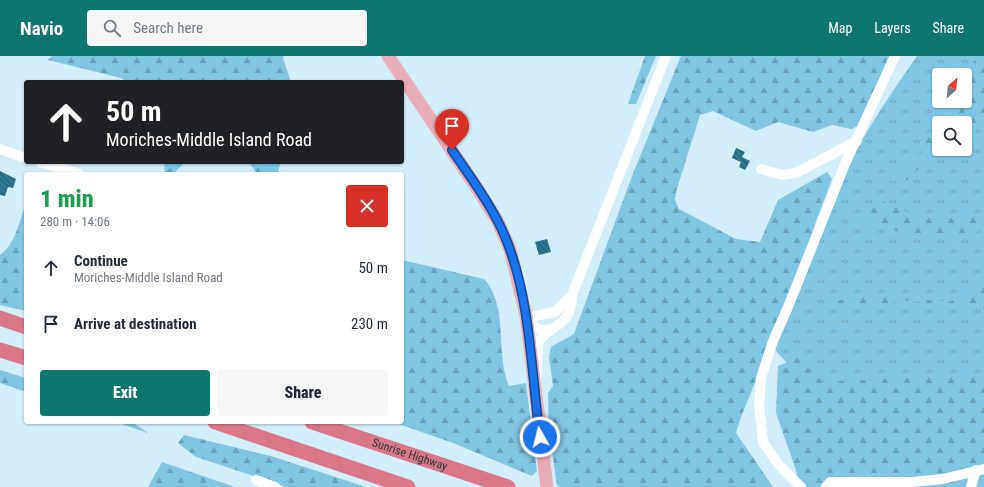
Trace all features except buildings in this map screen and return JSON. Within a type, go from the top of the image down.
[{"type":"highway","points":[[0,318],[24,326]]},
{"type":"highway","points":[[0,350],[24,357]]},
{"type":"highway","points":[[221,424],[408,487]]},
{"type":"highway","name":"Sunrise Highway","points":[[318,424],[508,487]]},
{"type":"main road","points":[[388,56],[404,80]]},
{"type":"main road","points":[[404,80],[497,220],[514,264],[527,322],[547,484]]},
{"type":"street","points":[[534,387],[538,368],[538,342],[566,319],[572,307],[572,295],[666,56]]},
{"type":"street","points":[[801,487],[778,464],[763,442],[759,406],[762,378],[773,340],[788,307],[846,164],[895,56]]},
{"type":"street","points":[[761,169],[782,175],[796,173],[857,141]]},
{"type":"street","points":[[0,149],[24,157]]},
{"type":"street","points":[[46,164],[72,172]]},
{"type":"street","points":[[552,329],[541,330],[527,322],[534,316],[555,312],[572,295]]},
{"type":"street","points":[[826,487],[830,482],[912,482],[943,479],[980,469]]},
{"type":"street","points":[[971,487],[980,469]]},
{"type":"street","points":[[256,480],[275,487]]},
{"type":"path","points":[[852,324],[837,321],[830,323],[802,340],[795,340],[791,335],[791,327],[806,288],[812,283],[826,276],[835,258],[851,212],[876,176]]},
{"type":"path","points":[[845,252],[843,256],[839,252],[843,249],[848,238],[854,232],[862,230],[900,239],[959,244]]},
{"type":"green space","points":[[52,56],[284,56],[283,58],[290,80],[124,80],[48,60]]},
{"type":"green space","points":[[645,56],[656,56],[636,104],[628,104]]},
{"type":"green space","points":[[681,56],[889,56],[863,117],[858,126],[851,129],[832,125],[813,132],[778,122],[756,131],[713,111],[700,115],[676,192],[675,200],[679,209],[736,239],[760,242],[778,200],[827,172],[832,179],[736,433],[773,487],[560,487],[557,485],[549,432],[548,393],[553,386],[549,357],[551,347],[574,334],[632,176]]},
{"type":"green space","points":[[917,56],[984,56],[984,376],[810,389],[768,342],[811,234],[860,143]]},
{"type":"green space","points":[[977,56],[984,56],[984,122],[972,134],[972,116],[940,116],[945,108],[972,108],[972,68],[970,68]]},
{"type":"green space","points":[[932,130],[932,154],[908,180],[890,182],[917,156]]},
{"type":"green space","points":[[164,164],[183,164],[175,172],[165,172]]},
{"type":"green space","points":[[250,164],[280,164],[278,172],[256,172]]},
{"type":"green space","points":[[877,199],[917,217],[951,218],[984,214],[984,227],[973,233],[949,237],[920,235],[866,224],[864,210]]},
{"type":"green space","points":[[24,208],[24,311],[0,305],[0,255],[14,238]]},
{"type":"green space","points":[[404,260],[484,279],[492,290],[499,316],[505,373],[509,386],[526,383],[537,471],[532,476],[453,443],[399,424],[404,424]]},
{"type":"green space","points":[[978,285],[984,286],[984,309],[901,300],[878,307],[853,305],[836,309],[827,304],[863,293],[949,302]]},
{"type":"green space","points":[[797,358],[819,379],[827,384],[840,381],[984,374],[984,487],[799,487],[796,470],[776,413],[778,366]]},
{"type":"green space","points":[[0,370],[24,377],[24,391],[0,383]]},
{"type":"green space","points":[[122,424],[135,424],[148,433]]},
{"type":"green space","points":[[184,435],[271,456],[366,487],[287,487],[196,457],[178,443]]},
{"type":"green space","points":[[162,462],[235,487],[148,487]]},
{"type":"route","points":[[452,150],[497,220],[510,250],[526,315],[540,437]]}]
